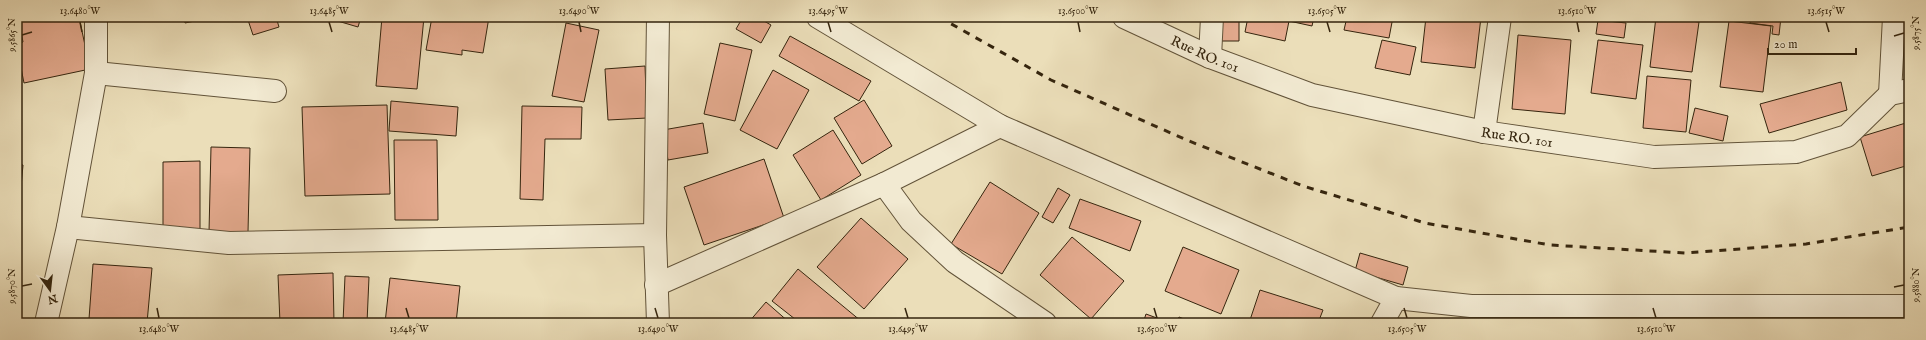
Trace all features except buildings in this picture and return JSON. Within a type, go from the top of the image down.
[{"type":"street","points":[[46,323],[68,227],[96,73],[96,17]]},
{"type":"street","points":[[658,17],[655,235],[658,323]]},
{"type":"street","points":[[818,17],[1000,126],[1396,298],[1472,314],[1865,314],[1909,306]]},
{"type":"street","name":"Rue RO. 101","points":[[1124,17],[1210,57],[1312,95],[1484,132],[1654,157],[1796,152],[1847,136],[1900,92]]},
{"type":"street","points":[[1210,57],[1212,17]]},
{"type":"street","points":[[1484,132],[1500,17]]},
{"type":"street","points":[[1894,17],[1900,92]]},
{"type":"street","points":[[96,73],[275,90]]},
{"type":"street","points":[[656,285],[884,184],[1000,126]]},
{"type":"street","points":[[884,184],[911,221],[955,262],[1045,323]]},
{"type":"street","points":[[68,227],[229,243],[655,235]]},
{"type":"street","points":[[1382,323],[1396,298]]},
{"type":"railway","points":[[939,17],[1051,80],[1189,141],[1303,186],[1425,223],[1550,245],[1685,253],[1806,244],[1909,227]]}]
